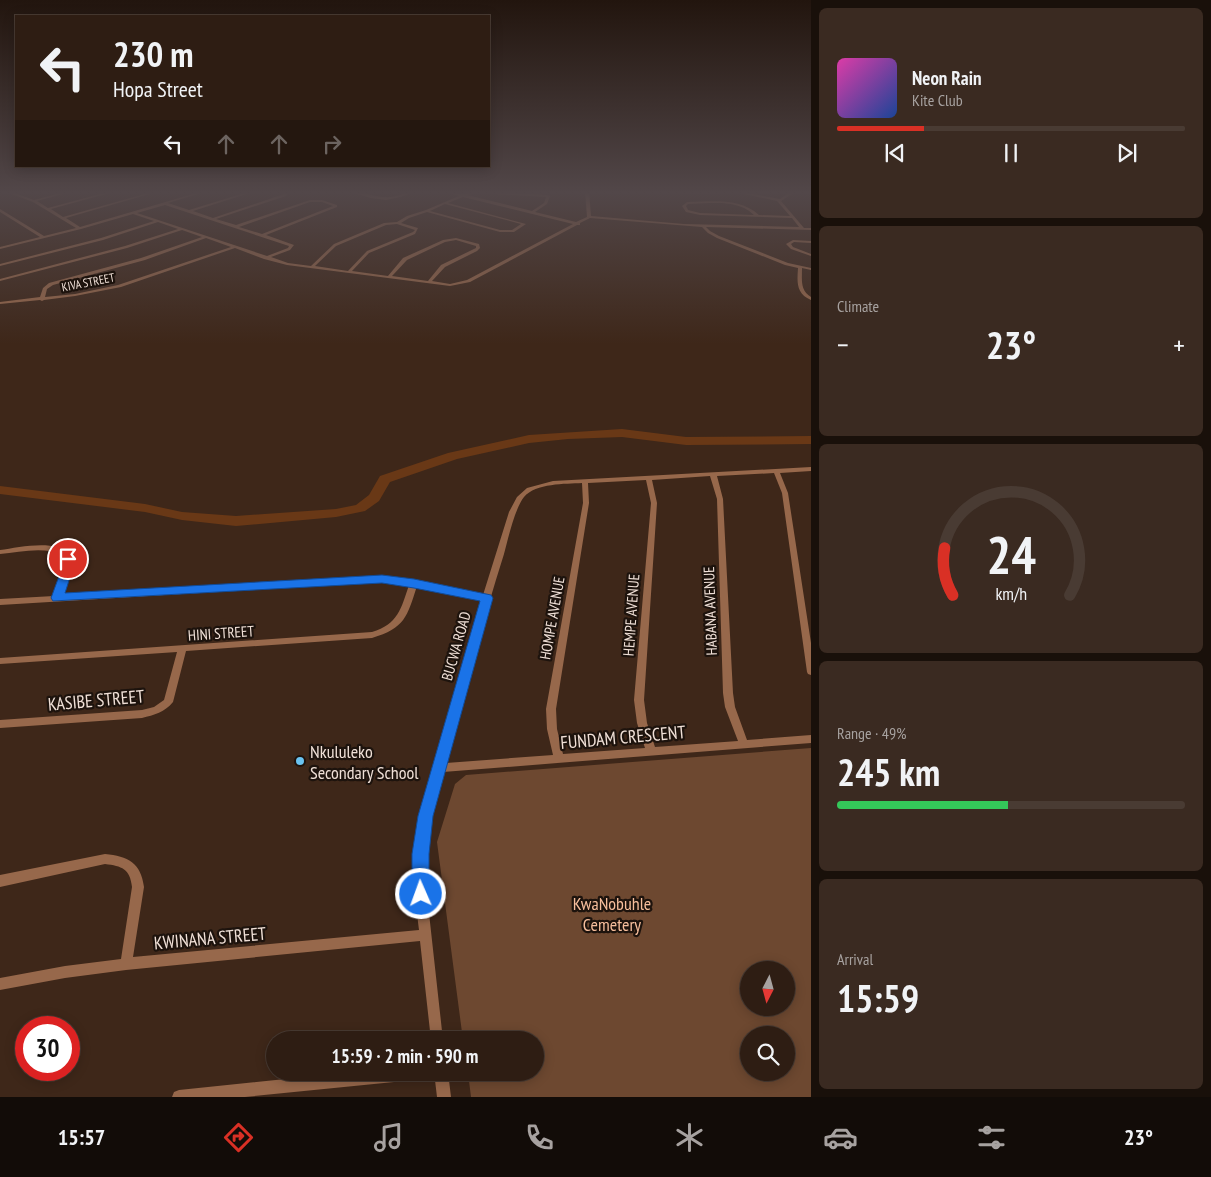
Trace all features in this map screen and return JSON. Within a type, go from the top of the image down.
[{"type":"street","points":[[0,248],[22,242]]},
{"type":"street","points":[[0,265],[88,242]]},
{"type":"street","points":[[0,280],[141,242]]},
{"type":"street","points":[[42,300],[45,288],[51,284],[150,256],[191,242]]},
{"type":"street","points":[[222,242],[287,264],[450,284],[468,281],[544,242]]},
{"type":"street","points":[[266,258],[292,246],[282,242]]},
{"type":"street","points":[[311,268],[335,245],[342,242]]},
{"type":"street","points":[[349,272],[368,252],[390,242]]},
{"type":"street","points":[[389,277],[405,259],[441,242]]},
{"type":"street","points":[[429,282],[443,266],[478,248],[478,245],[468,242]]},
{"type":"street","points":[[732,242],[800,268],[811,269]]},
{"type":"street","points":[[791,242],[788,244],[792,248],[811,256]]},
{"type":"street","points":[[0,243],[6,246]]},
{"type":"street","name":"KIVA STREET","points":[[0,303],[42,300],[127,284],[234,246]]},
{"type":"street","points":[[800,268],[800,290],[811,299]]},
{"type":"street","name":"BUCWA ROAD","points":[[436,1031],[421,894],[420,854],[426,816],[438,768],[486,598],[520,497],[529,489],[541,485],[811,469]]},
{"type":"street","points":[[776,471],[784,492],[811,672]]},
{"type":"street","name":"HABANA AVENUE","points":[[713,475],[720,499],[728,692],[730,707],[744,744]]},
{"type":"street","name":"HEMPE AVENUE","points":[[649,479],[654,503],[639,700],[642,723],[651,752]]},
{"type":"street","name":"HOMPE AVENUE","points":[[559,759],[552,729],[551,709],[586,503],[585,482]]},
{"type":"street","points":[[0,552],[46,549],[62,551],[66,554],[68,568],[57,598]]},
{"type":"street","points":[[0,602],[370,580],[414,583],[486,598]]},
{"type":"street","name":"HINI STREET","points":[[0,661],[355,637],[382,633],[395,626],[398,622],[414,583]]},
{"type":"street","name":"KASIBE STREET","points":[[0,724],[126,716],[157,710],[168,702],[182,649]]},
{"type":"street","name":"FUNDAM CRESCENT","points":[[438,768],[811,739]]},
{"type":"street","points":[[0,881],[105,859],[121,861],[129,865],[138,877],[138,887],[126,964]]},
{"type":"street","name":"KWINANA STREET","points":[[0,984],[65,972],[126,964],[425,935]]},
{"type":"street","points":[[179,1097],[336,1081]]},
{"type":"street","points":[[442,1081],[444,1097]]},
{"type":"green space","name":"KwaNobuhle Cemetery","points":[[811,748],[811,1097],[471,1097],[469,1081],[544,1081],[544,1031],[462,1031],[437,842],[455,784],[466,775]]},
{"type":"waterway","points":[[0,490],[145,508],[182,516],[236,521],[336,513],[360,508],[374,498],[385,479],[453,456],[529,439],[622,433],[686,441],[811,440]]},
{"type":"place","name":"Nkululeko Secondary School","points":[[300,761]]},
{"type":"route","points":[[68,559],[68,568],[57,598],[382,579],[414,583],[486,598],[426,816],[420,854],[421,894]]}]
